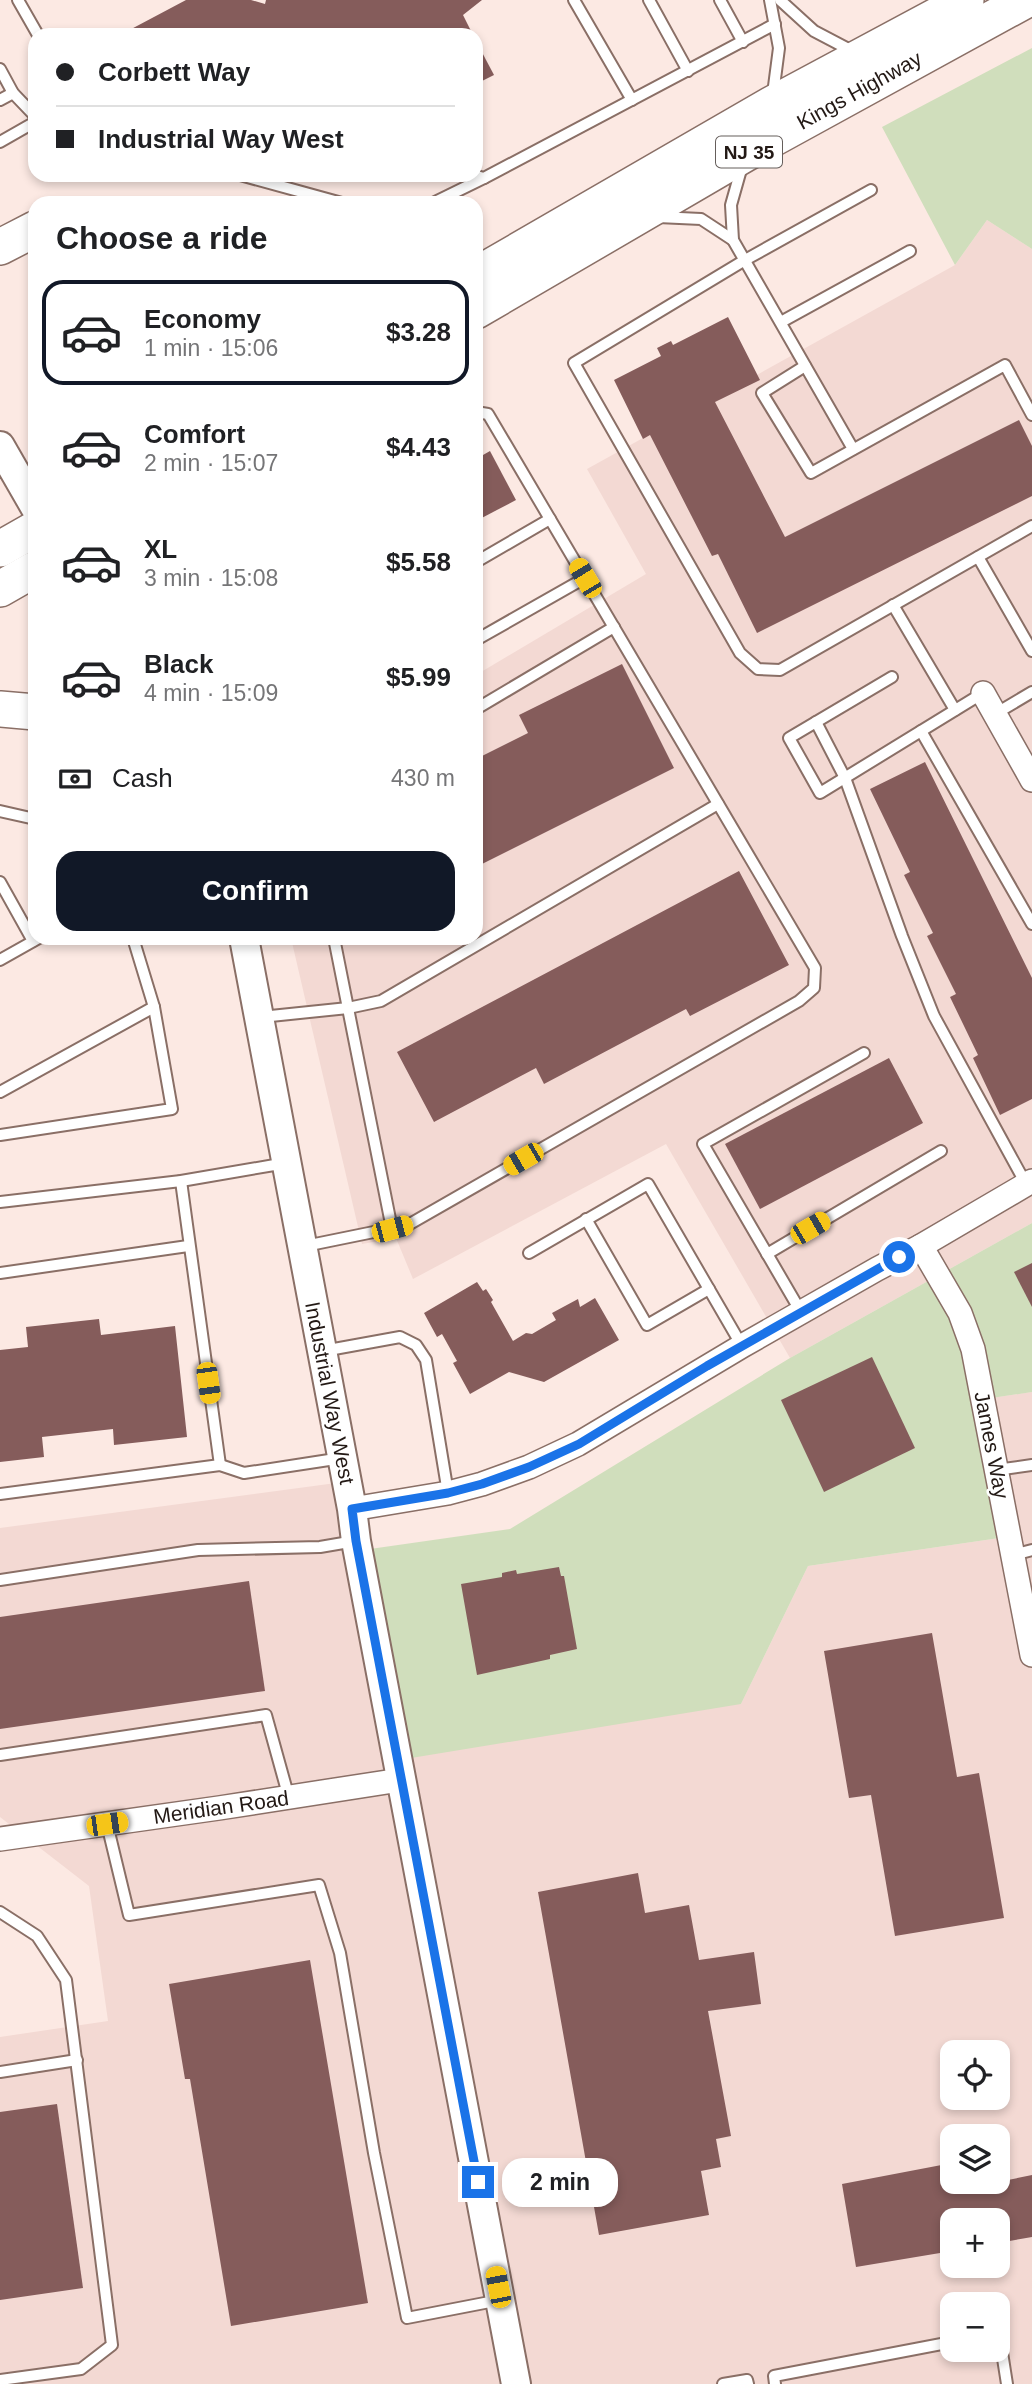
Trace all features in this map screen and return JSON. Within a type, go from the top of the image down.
[{"type":"main road","name":"Kings Highway","points":[[483,271],[772,104],[965,0]]},
{"type":"main road","name":"Kings Highway","points":[[483,307],[745,154],[1026,0]]},
{"type":"main road","points":[[0,247],[28,233]]},
{"type":"main road","points":[[483,259],[515,252]]},
{"type":"main road","points":[[0,549],[28,533]]},
{"type":"main road","points":[[0,589],[28,573]]},
{"type":"main road","points":[[0,709],[28,711]]},
{"type":"street","points":[[0,446],[28,495]]},
{"type":"street","points":[[983,693],[1032,780]]},
{"type":"street","name":"Industrial Way West","points":[[245,945],[352,1509],[400,1780],[516,2384]]},
{"type":"street","points":[[352,1509],[448,1493],[529,1467],[579,1444],[742,1346],[1029,1182]]},
{"type":"street","name":"James Way","points":[[921,1246],[960,1313],[973,1349],[996,1471],[1022,1552],[1032,1655]]},
{"type":"street","name":"Meridian Road","points":[[0,1839],[400,1780]]},
{"type":"lane","points":[[19,0],[34,28]]},
{"type":"lane","points":[[574,0],[632,100]]},
{"type":"lane","points":[[649,0],[688,71]]},
{"type":"lane","points":[[720,0],[743,42]]},
{"type":"lane","points":[[770,0],[779,48],[772,104]]},
{"type":"lane","points":[[780,0],[814,31],[860,55]]},
{"type":"lane","points":[[483,174],[632,100],[775,24]]},
{"type":"lane","points":[[0,69],[13,93],[28,109]]},
{"type":"lane","points":[[0,100],[13,93]]},
{"type":"lane","points":[[0,142],[28,126]]},
{"type":"lane","points":[[733,240],[731,205],[745,154]]},
{"type":"lane","points":[[266,182],[316,196]]},
{"type":"lane","points":[[445,196],[469,182]]},
{"type":"lane","points":[[871,190],[745,260],[574,363],[740,653],[758,669],[780,670],[978,557],[1030,531]]},
{"type":"lane","points":[[639,216],[701,219],[733,240],[853,449]]},
{"type":"lane","points":[[780,323],[910,251]]},
{"type":"lane","points":[[805,366],[762,393],[811,473],[1005,365],[1032,415]]},
{"type":"lane","points":[[302,1247],[408,1225],[799,1001],[814,988],[815,968],[488,414],[483,413]]},
{"type":"lane","points":[[483,558],[550,520]]},
{"type":"lane","points":[[978,557],[1032,651]]},
{"type":"lane","points":[[483,636],[585,578]]},
{"type":"lane","points":[[893,605],[955,710]]},
{"type":"lane","points":[[483,705],[614,627]]},
{"type":"lane","points":[[892,677],[789,738],[820,793],[983,693]]},
{"type":"lane","points":[[995,714],[1032,692]]},
{"type":"lane","points":[[816,722],[845,778],[934,1016],[1029,1182]]},
{"type":"lane","points":[[921,731],[1032,924]]},
{"type":"lane","points":[[483,942],[718,804]]},
{"type":"lane","points":[[0,811],[28,817]]},
{"type":"lane","points":[[0,882],[28,927]]},
{"type":"lane","points":[[0,960],[28,944]]},
{"type":"lane","points":[[0,1135],[172,1109],[154,1007],[135,945]]},
{"type":"lane","points":[[335,945],[392,1229]]},
{"type":"lane","points":[[258,1017],[348,1008],[382,1001],[478,945]]},
{"type":"lane","points":[[0,1093],[154,1007]]},
{"type":"lane","points":[[801,1312],[703,1144],[864,1053]]},
{"type":"lane","points":[[767,1254],[941,1151]]},
{"type":"lane","points":[[0,1202],[181,1181],[286,1163]]},
{"type":"lane","points":[[181,1181],[220,1465]]},
{"type":"lane","points":[[528,1253],[648,1184],[742,1346]]},
{"type":"lane","points":[[586,1219],[647,1325],[709,1289]]},
{"type":"lane","points":[[0,1273],[188,1246]]},
{"type":"lane","points":[[322,1351],[400,1337],[416,1345],[426,1360],[448,1493]]},
{"type":"lane","points":[[0,1494],[220,1465],[244,1473],[342,1458]]},
{"type":"lane","points":[[996,1471],[1032,1465]]},
{"type":"lane","points":[[0,1580],[198,1550],[320,1547],[356,1541]]},
{"type":"lane","points":[[0,1755],[265,1715],[289,1798]]},
{"type":"lane","points":[[107,1824],[129,1915],[319,1885],[340,1954],[374,2153],[407,2318],[500,2300]]},
{"type":"lane","points":[[0,1912],[37,1936],[66,1980],[112,2345],[81,2369],[0,2380]]},
{"type":"lane","points":[[0,2072],[77,2060]]},
{"type":"lane","points":[[775,2384],[774,2376],[940,2344]]},
{"type":"lane","points":[[1003,2362],[1006,2384]]},
{"type":"lane","points":[[723,2384],[747,2380],[748,2384]]},
{"type":"shaded area","points":[[987,220],[1032,249],[1032,1223],[790,1358],[666,1144],[413,1279],[396,1238],[362,1244],[293,945],[483,945],[483,671],[646,574],[587,469],[955,265]]},
{"type":"shaded area","points":[[1032,1392],[1032,2384],[0,2384],[0,2037],[108,2021],[89,1886],[0,1817],[0,1528],[351,1481],[367,1572],[741,1704],[808,1566],[1013,1536],[984,1399]]},
{"type":"green space","points":[[1032,48],[1032,249],[987,220],[955,265],[882,127]]},
{"type":"green space","points":[[1032,1223],[1032,1392],[985,1399],[1013,1536],[808,1566],[741,1704],[405,1759],[363,1550],[510,1529],[790,1358]]},
{"type":"building","points":[[186,0],[251,0],[265,4],[266,0],[482,0],[463,15],[470,28],[133,28]]},
{"type":"building","points":[[483,54],[494,75],[483,80]]},
{"type":"building","points":[[728,317],[760,380],[715,402],[785,537],[1019,420],[1032,446],[1032,496],[757,633],[718,554],[712,556],[650,435],[643,439],[614,380],[661,356],[657,348],[671,341],[673,345]]},
{"type":"building","points":[[490,451],[516,500],[483,517],[483,455]]},
{"type":"building","points":[[622,664],[674,768],[483,864],[483,756],[528,733],[519,715]]},
{"type":"building","points":[[925,762],[1032,978],[1032,1099],[1000,1115],[973,1058],[978,1055],[950,997],[956,994],[927,936],[933,933],[904,875],[910,872],[870,789]]},
{"type":"building","points":[[739,871],[789,965],[690,1016],[686,1009],[544,1084],[536,1068],[434,1122],[397,1052]]},
{"type":"building","points":[[889,1058],[923,1123],[760,1209],[725,1144]]},
{"type":"building","points":[[1032,1263],[1032,1307],[1014,1272]]},
{"type":"building","points":[[477,1282],[493,1300],[491,1302],[513,1341],[556,1320],[552,1313],[578,1299],[580,1307],[595,1298],[619,1340],[544,1382],[509,1372],[470,1394],[453,1363],[457,1361],[442,1334],[437,1337],[424,1313]]},
{"type":"building","points":[[99,1319],[101,1335],[175,1326],[187,1437],[114,1445],[113,1429],[42,1437],[44,1457],[0,1462],[0,1350],[28,1347],[26,1327]]},
{"type":"building","points":[[872,1357],[915,1448],[824,1492],[781,1400]]},
{"type":"building","points":[[559,1567],[561,1576],[564,1576],[577,1649],[550,1655],[550,1659],[477,1675],[461,1584],[502,1577],[502,1573],[516,1570],[517,1574]]},
{"type":"building","points":[[249,1581],[265,1691],[0,1729],[0,1617]]},
{"type":"building","points":[[932,1633],[957,1777],[979,1773],[1004,1918],[895,1936],[871,1795],[849,1798],[824,1651]]},
{"type":"building","points":[[638,1873],[645,1913],[689,1905],[699,1960],[754,1952],[761,2004],[708,2011],[731,2136],[716,2139],[721,2167],[701,2171],[709,2215],[599,2235],[538,1892]]},
{"type":"building","points":[[310,1960],[368,2303],[231,2326],[190,2079],[185,2079],[169,1984]]},
{"type":"building","points":[[57,2104],[83,2288],[0,2300],[0,2112]]},
{"type":"building","points":[[940,2165],[940,2194],[1010,2194],[1010,2180],[1032,2175],[1032,2237],[1010,2241],[1010,2208],[940,2208],[940,2253],[856,2267],[842,2184]]},
{"type":"route","points":[[478,2182],[400,1780],[352,1509],[448,1493],[482,1484],[529,1467],[579,1444],[707,1366],[899,1257]]}]
